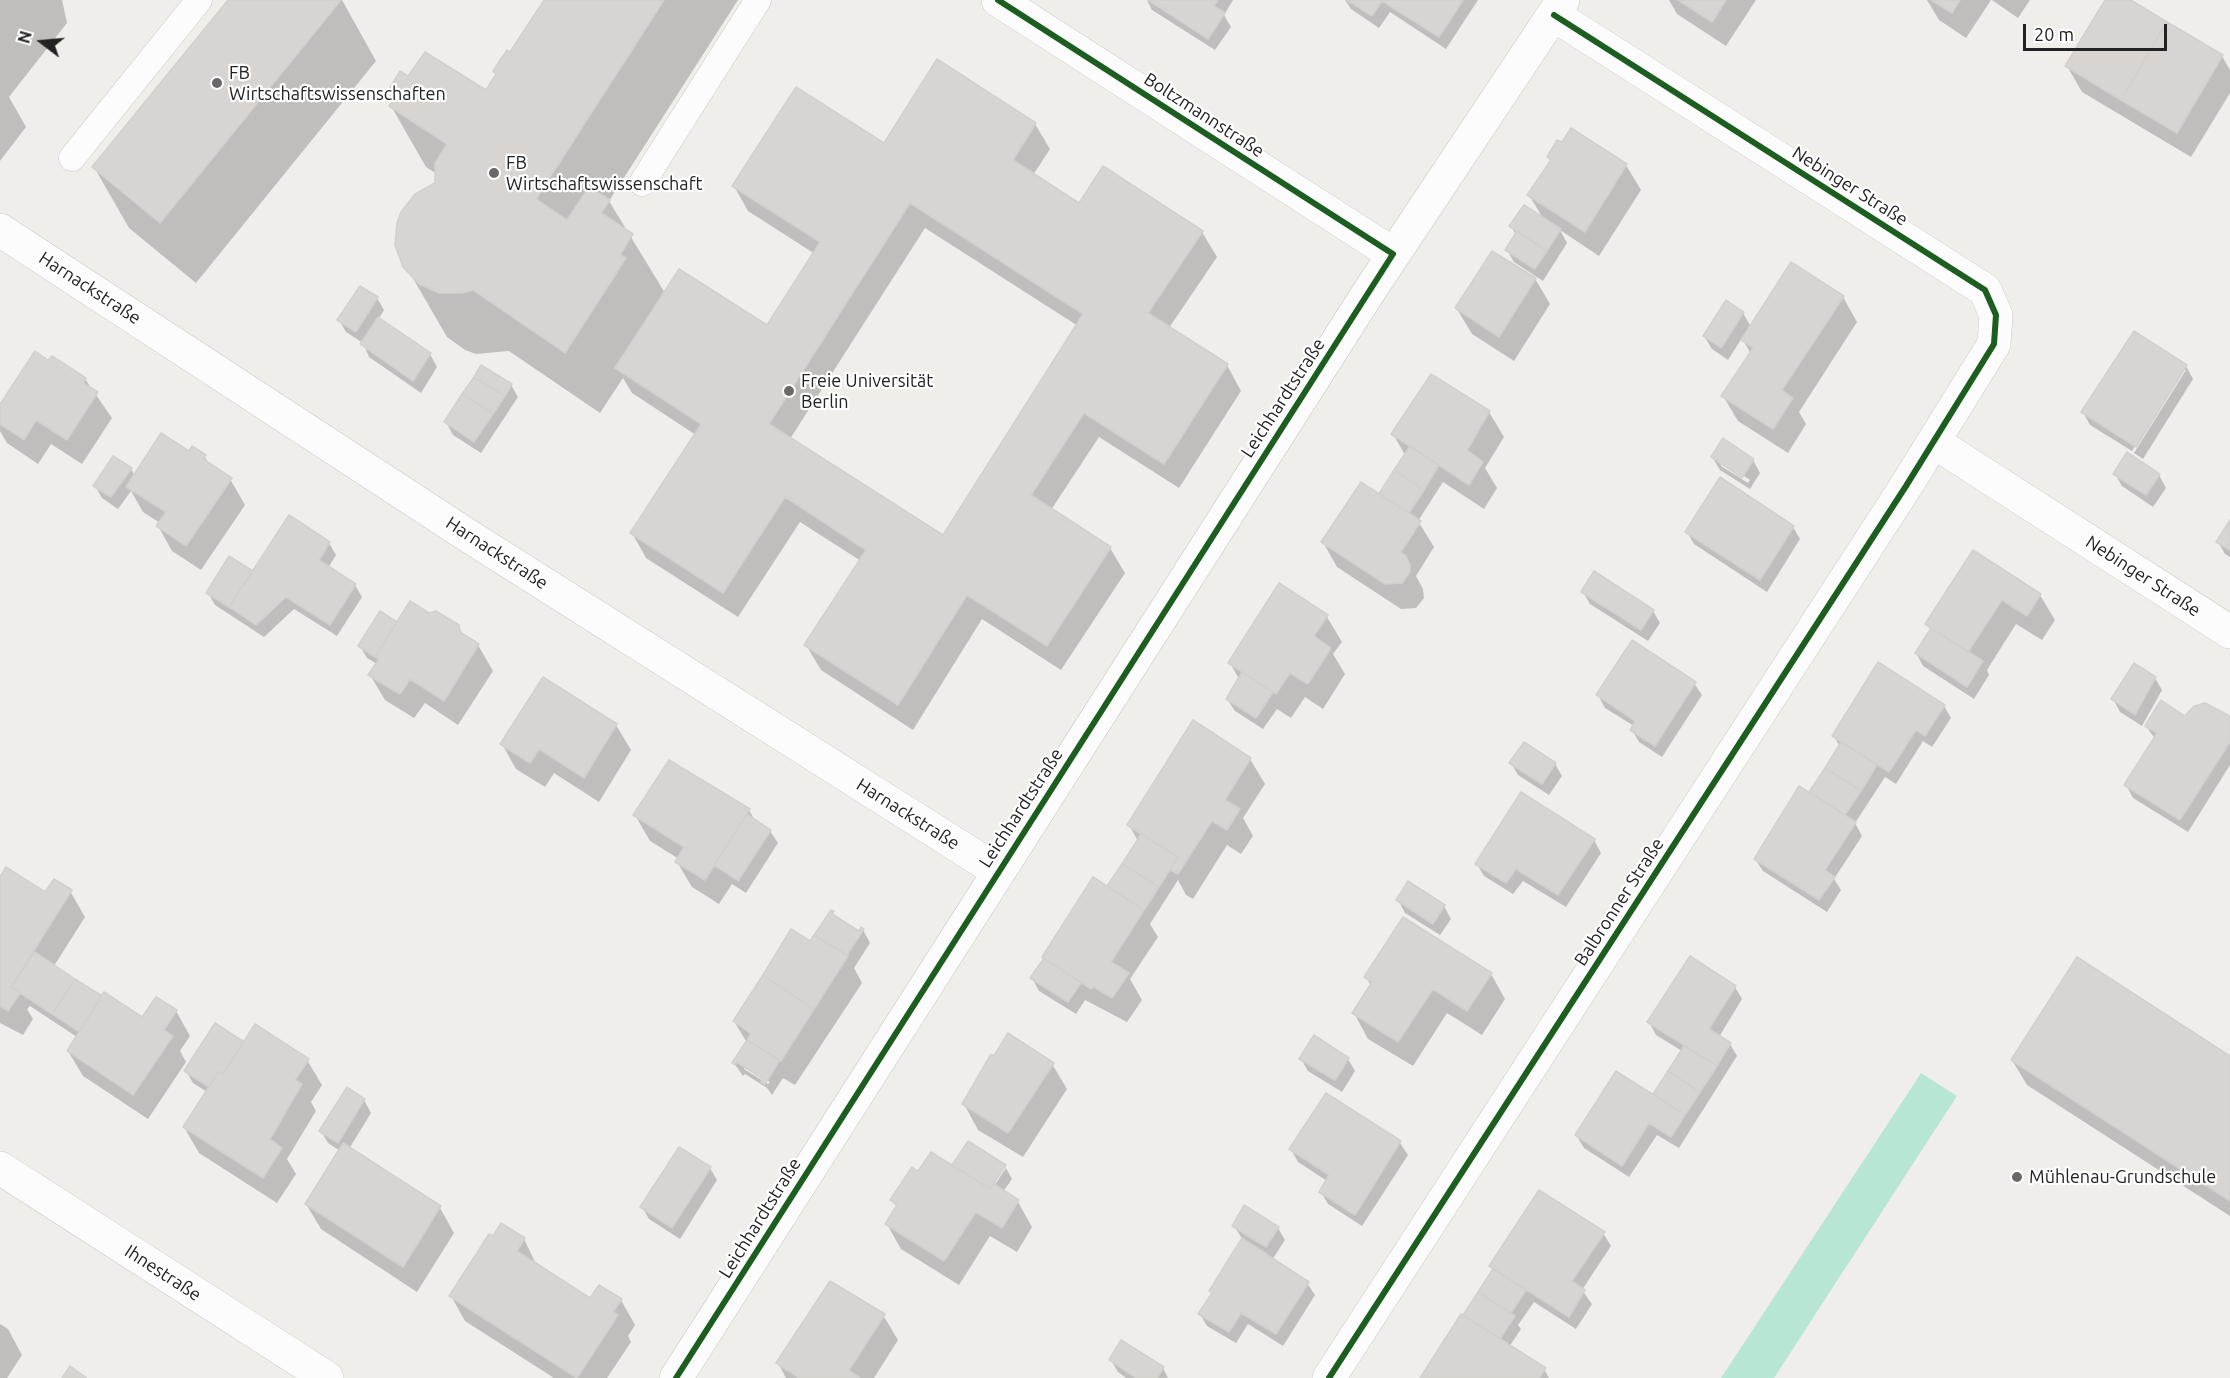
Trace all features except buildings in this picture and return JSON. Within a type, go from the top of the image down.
[{"type":"street","name":"Boltzmannstraße","points":[[998,0],[1393,254]]},
{"type":"street","name":"Leichhardtstraße","points":[[676,1378],[1393,254],[1558,8]]},
{"type":"street","name":"Nebinger Straße","points":[[1558,8],[1985,290],[1996,315],[1994,344],[1934,442],[2230,632]]},
{"type":"street","name":"Harnackstraße","points":[[0,230],[467,535],[998,871]]},
{"type":"street","name":"Balbronner Straße","points":[[1329,1378],[1934,442]]},
{"type":"street","name":"Ihnestraße","points":[[0,1168],[327,1378]]},
{"type":"lane","points":[[72,158],[199,0]]},
{"type":"lane","points":[[642,183],[759,0]]},
{"type":"green space","points":[[1921,1073],[1957,1096],[1774,1378],[1721,1378]]},
{"type":"cycle path","points":[[676,1378],[1393,254],[998,0]]},
{"type":"cycle path","points":[[1329,1378],[1906,486],[1994,344],[1996,315],[1985,290],[1554,15]]},
{"type":"place","name":"FB Wirtschaftswissenschaften","points":[[217,83]]},
{"type":"place","name":"FB Wirtschaftswissenschaft","points":[[494,173]]},
{"type":"place","name":"Freie Universität Berlin","points":[[789,391]]},
{"type":"place","name":"Mühlenau-Grundschule","points":[[2017,1177]]}]
